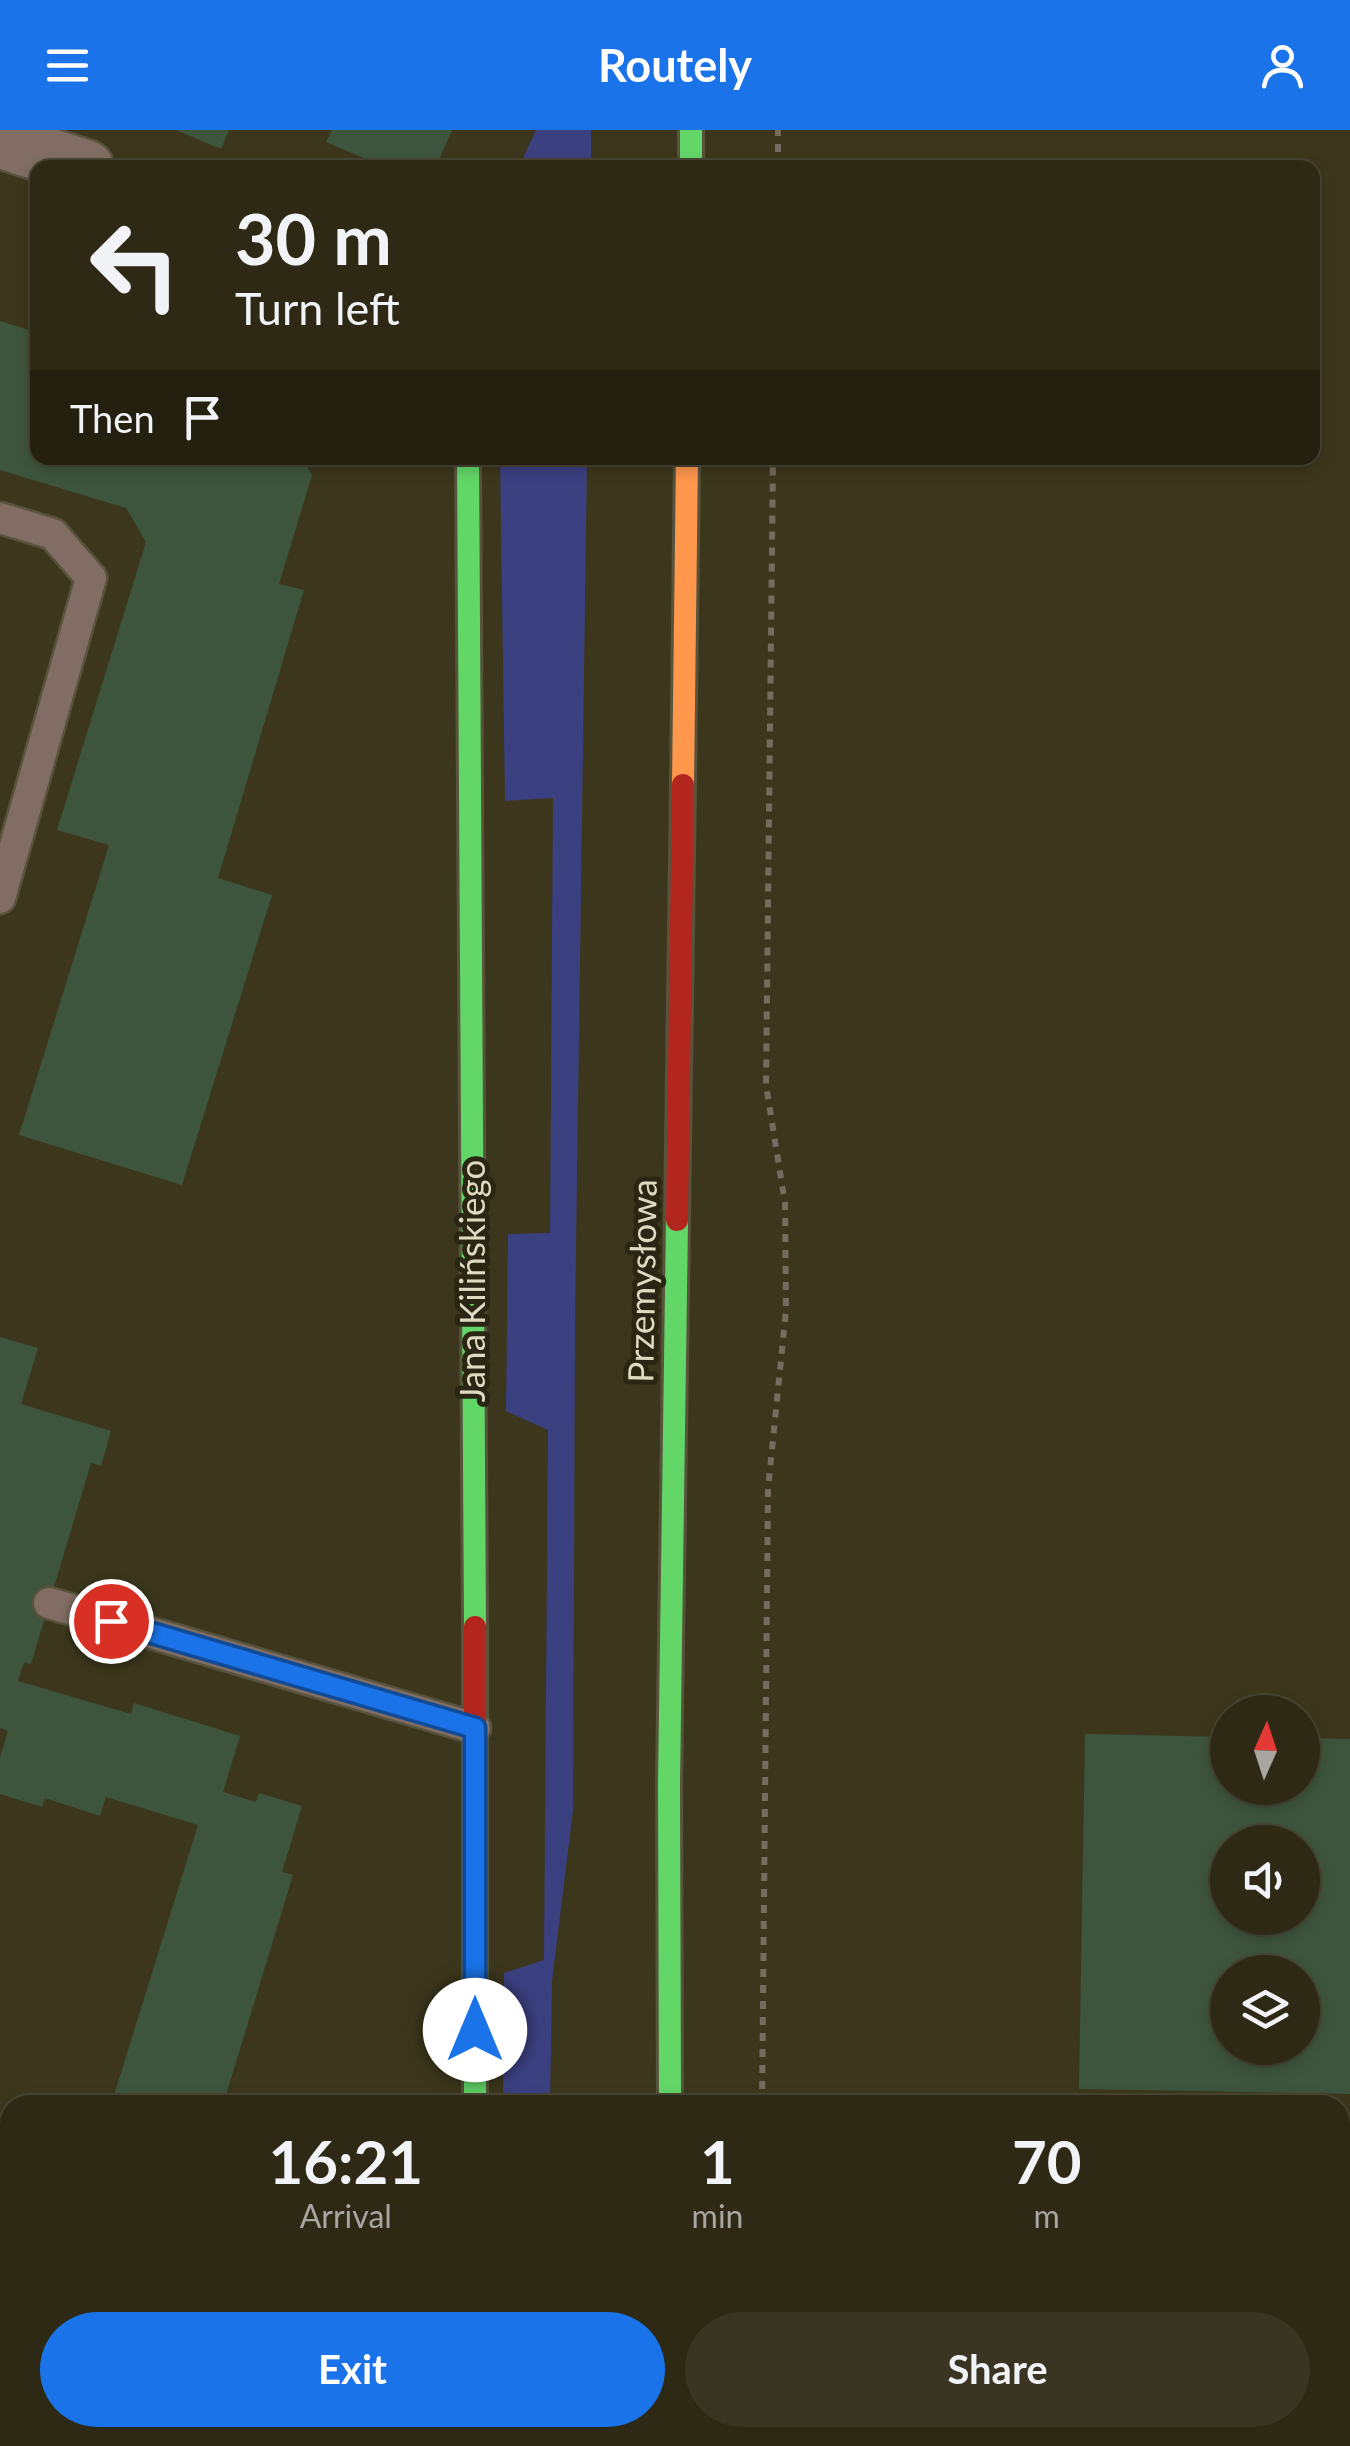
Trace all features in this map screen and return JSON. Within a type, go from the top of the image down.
[{"type":"main road","points":[[691,130],[691,160]]},
{"type":"main road","name":"Jana Kilińskiego","points":[[468,465],[475,2095]]},
{"type":"main road","name":"Przemysłowa","points":[[670,2095],[669,1784],[687,465]]},
{"type":"street","points":[[0,140],[61,160]]},
{"type":"lane","points":[[0,518],[53,534],[91,578],[0,898]]},
{"type":"lane","points":[[49,1603],[475,1728]]},
{"type":"path","points":[[778,130],[778,160]]},
{"type":"path","points":[[762,2095],[768,1489],[786,1310],[785,1204],[766,1084],[772,465]]},
{"type":"shaded area","points":[[536,130],[591,130],[591,160],[522,160]]},
{"type":"shaded area","points":[[500,465],[587,465],[575,1321],[573,1810],[552,1981],[550,2095],[503,2095],[504,1973],[544,1960],[548,1430],[506,1411],[508,1234],[550,1233],[553,798],[505,801]]},
{"type":"building","points":[[176,130],[229,130],[221,149]]},
{"type":"building","points":[[332,130],[452,130],[439,160],[368,160],[326,142]]},
{"type":"building","points":[[0,321],[30,330],[30,465],[306,465],[312,475],[279,584],[304,590],[218,878],[272,895],[182,1185],[19,1135],[109,845],[57,830],[146,542],[126,508],[0,470]]},
{"type":"building","points":[[0,1337],[38,1348],[21,1404],[111,1431],[101,1466],[91,1463],[31,1664],[24,1662],[18,1681],[131,1714],[134,1703],[240,1736],[223,1792],[256,1802],[259,1793],[302,1806],[282,1872],[293,1875],[226,2095],[114,2095],[198,1825],[106,1797],[100,1816],[45,1798],[42,1807],[0,1794],[0,1757],[8,1731],[0,1728]]},
{"type":"building","points":[[1085,1734],[1210,1737],[1210,1805],[1320,1805],[1320,1738],[1350,1739],[1350,2094],[1079,2089]]},
{"type":"traffic: fast","points":[[691,130],[691,160]]},
{"type":"traffic: fast","points":[[468,465],[475,1627]]},
{"type":"traffic: fast","points":[[670,2095],[669,1783],[677,1220]]},
{"type":"traffic: fast","points":[[475,1962],[475,2095]]},
{"type":"traffic: slow","points":[[683,785],[687,465]]},
{"type":"traffic: jam","points":[[677,1220],[683,785]]},
{"type":"traffic: jam","points":[[475,1627],[475,1962]]},
{"type":"route","points":[[111,1621],[475,1728],[475,2030]]}]
